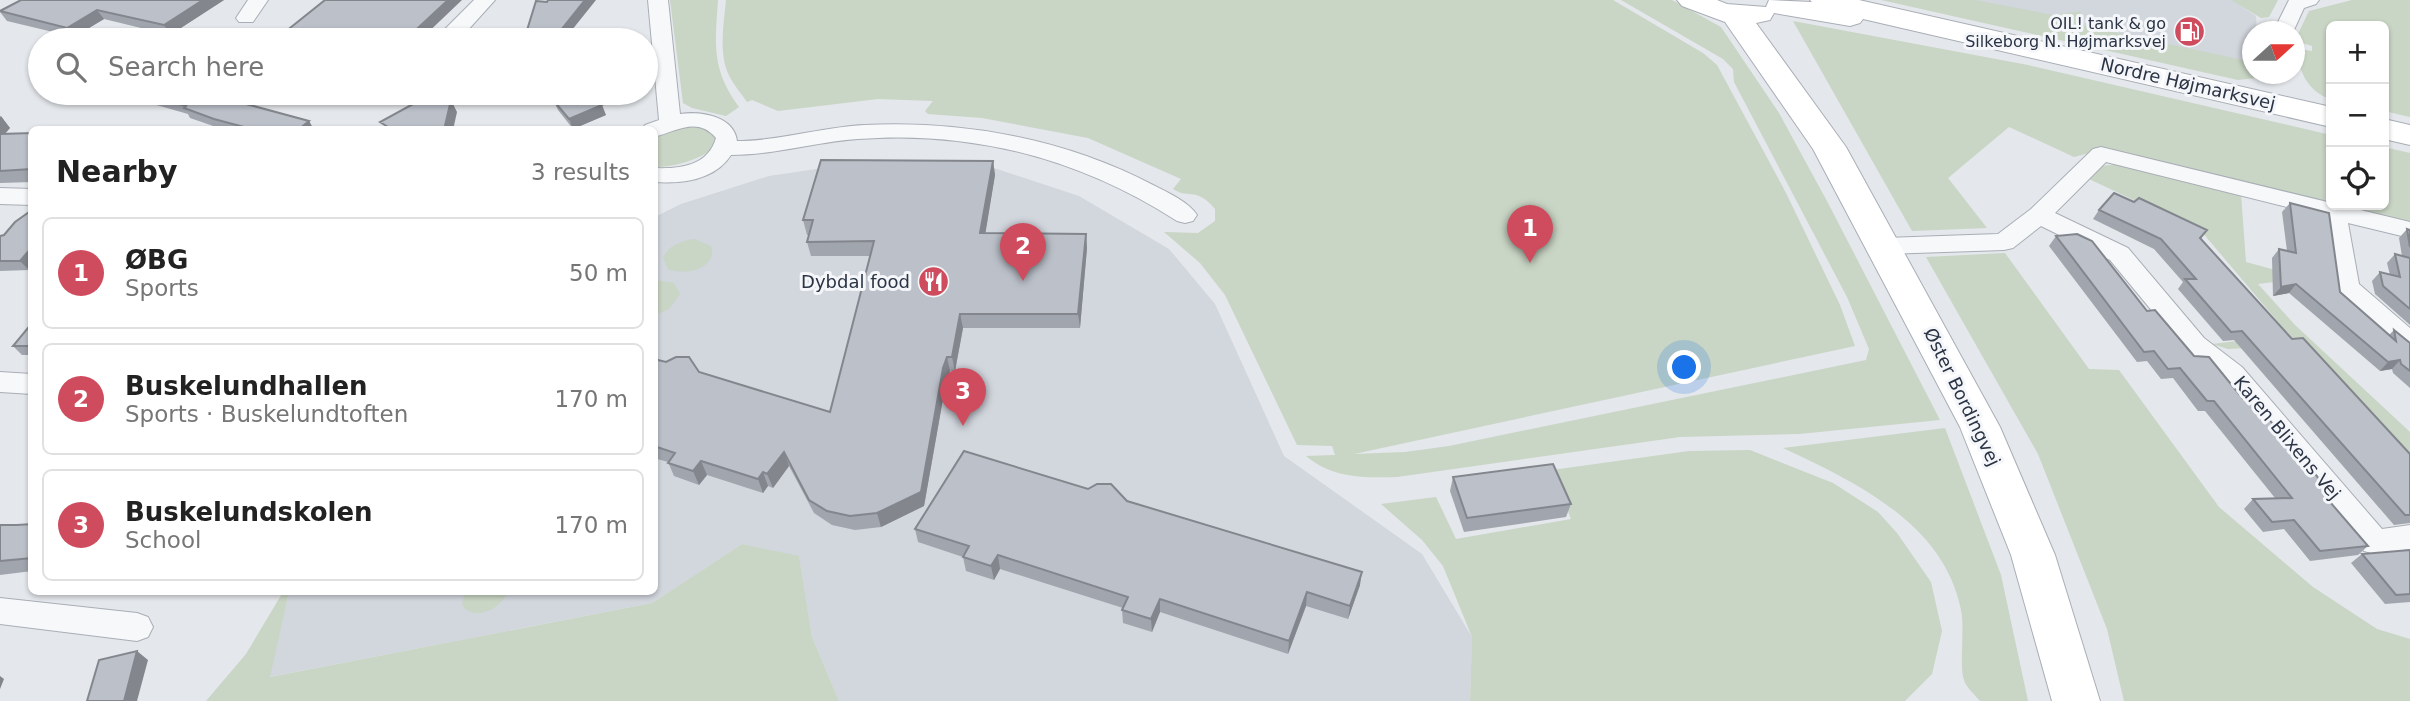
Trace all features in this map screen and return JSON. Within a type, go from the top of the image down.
[{"type":"street","points":[[246,18],[258,0]]},
{"type":"street","points":[[457,28],[485,0]]},
{"type":"street","points":[[658,0],[661,126],[685,120],[713,123],[727,138],[726,148],[704,168],[687,174],[658,175]]},
{"type":"street","name":"Nordre Højmarksvej","points":[[1692,0],[1710,10],[1765,9],[1921,25]]},
{"type":"street","name":"Nordre Højmarksvej","points":[[1825,0],[1921,25],[2326,116]]},
{"type":"street","points":[[2288,21],[2296,4],[2309,0]]},
{"type":"street","name":"Øster Bordingvej","points":[[1765,9],[1829,147],[1885,246],[1980,427],[2033,555],[2076,701]]},
{"type":"street","points":[[2389,130],[2410,135]]},
{"type":"street","points":[[726,148],[753,149],[858,132],[950,135],[1002,140],[1060,152],[1122,176],[1185,215]]},
{"type":"street","points":[[1885,246],[2004,242],[2039,215],[2101,154],[2410,230]]},
{"type":"street","points":[[0,196],[28,197]]},
{"type":"street","points":[[2334,212],[2347,288],[2410,343]]},
{"type":"street","name":"Karen Blixens Vej","points":[[2039,215],[2119,254],[2195,345],[2233,374],[2375,542],[2410,537]]},
{"type":"street","points":[[0,382],[28,384]]},
{"type":"street","points":[[0,611],[137,627]]},
{"type":"shaded area","points":[[1962,0],[2232,0],[2256,16],[2256,21],[2242,21],[2242,62]]},
{"type":"shaded area","points":[[837,166],[991,167],[1079,196],[1169,249],[1215,304],[1284,456],[1422,554],[1472,637],[1470,701],[839,701],[812,637],[799,557],[742,544],[652,603],[269,677],[288,595],[658,595],[658,216],[681,204],[769,176]]},
{"type":"green space","points":[[670,0],[718,0],[716,43],[719,68],[739,107],[726,116],[692,108],[683,103]]},
{"type":"green space","points":[[726,0],[1613,0],[1703,53],[1717,65],[1786,193],[1840,305],[1855,346],[1354,454],[1405,452],[1449,446],[1866,360],[1869,349],[1847,297],[1734,82],[1733,69],[1723,59],[1621,0],[1672,0],[1721,27],[1779,113],[1940,420],[1799,434],[1680,437],[1397,477],[1360,477],[1337,473],[1306,456],[1335,455],[1332,446],[1297,445],[1225,295],[1200,263],[1164,232],[1198,233],[1215,221],[1215,209],[1203,198],[1173,189],[1181,179],[1088,138],[982,118],[928,114],[925,111],[933,101],[878,99],[778,111],[752,100],[747,102],[731,80],[723,54]]},
{"type":"green space","points":[[1881,0],[1975,0],[2053,15],[2081,11],[2076,24],[2242,60],[2242,80]]},
{"type":"green space","points":[[2231,0],[2278,0],[2269,17],[2261,18]]},
{"type":"green space","points":[[2352,0],[2410,0],[2410,117],[2389,112],[2389,21],[2326,21],[2326,97],[2311,87],[2305,78],[2305,50],[2312,51],[2312,46],[2305,44],[2304,21],[2309,11]]},
{"type":"green space","points":[[1793,21],[2028,65],[2326,134],[2326,203],[2108,148],[2074,157],[2009,127],[1948,178],[1987,228],[1912,231]]},
{"type":"green space","points":[[684,126],[704,128],[716,134],[714,148],[686,162],[658,167],[658,134]]},
{"type":"green space","points":[[2389,148],[2410,153],[2410,225],[2352,210],[2389,210]]},
{"type":"green space","points":[[2119,164],[2241,194],[2246,262],[2305,278],[2258,284],[2295,325],[2410,432],[2410,471],[2302,345],[2228,349],[2212,344],[2289,335],[2202,232],[2089,179],[2101,166]]},
{"type":"green space","points":[[694,239],[711,246],[712,254],[705,265],[682,272],[668,269],[663,258],[669,250],[680,242]]},
{"type":"green space","points":[[2005,253],[2089,369],[2119,370],[2219,507],[2313,587],[2377,629],[2410,639],[2410,701],[2124,701],[2107,629],[2038,454],[1926,257]]},
{"type":"green space","points":[[658,280],[674,283],[680,294],[669,309],[658,314]]},
{"type":"green space","points":[[1945,428],[2001,575],[2028,701],[1980,701],[1967,685],[1962,665],[1961,610],[1951,579],[1936,553],[1916,529],[1866,491],[1783,448]]},
{"type":"green space","points":[[1750,450],[1833,483],[1878,512],[1897,533],[1931,582],[1942,631],[1932,674],[1905,701],[1470,701],[1472,637],[1443,566],[1422,540],[1381,504],[1436,497],[1456,539],[1571,519],[1552,470],[1689,451]]},
{"type":"green space","points":[[742,544],[799,556],[812,637],[839,701],[206,701],[246,654],[281,595],[288,595],[270,677],[652,603]]},
{"type":"green space","points":[[464,595],[506,595],[496,607],[484,612],[471,612],[462,604]]},
{"type":"building","points":[[21,0],[203,0],[164,25],[97,10],[67,28],[0,11]]},
{"type":"building","points":[[325,0],[448,0],[418,28],[290,28]]},
{"type":"building","points":[[585,0],[563,28],[528,28],[536,1]]},
{"type":"building","points":[[183,105],[250,105],[309,121],[303,126],[240,126],[184,108],[186,106]]},
{"type":"building","points":[[411,105],[450,105],[445,126],[386,126],[380,122]]},
{"type":"building","points":[[557,105],[602,105],[569,119]]},
{"type":"building","points":[[28,133],[28,169],[0,171],[0,134]]},
{"type":"building","points":[[821,160],[993,161],[980,233],[1086,234],[1078,314],[960,314],[952,357],[947,357],[943,368],[921,492],[877,513],[850,516],[827,511],[809,500],[784,452],[767,474],[763,472],[758,479],[701,461],[693,471],[668,463],[675,453],[658,447],[658,360],[666,362],[676,357],[689,357],[699,372],[830,412],[874,241],[807,242],[813,220],[803,220]]},
{"type":"building","points":[[2114,193],[2134,202],[2139,198],[2207,230],[2200,238],[2292,339],[2303,338],[2410,454],[2410,515],[2405,515],[2242,331],[2231,332],[2185,279],[2196,279],[2161,239],[2099,210]]},
{"type":"building","points":[[2290,203],[2329,213],[2340,292],[2396,341],[2394,330],[2410,343],[2410,371],[2400,360],[2388,362],[2296,284],[2281,287],[2279,249],[2296,253]]},
{"type":"building","points":[[28,213],[28,252],[20,261],[0,261],[0,236]]},
{"type":"building","points":[[2077,234],[2092,241],[2147,311],[2155,310],[2194,356],[2209,357],[2243,399],[2251,398],[2332,494],[2324,495],[2368,546],[2320,551],[2294,520],[2272,522],[2253,499],[2292,498],[2214,401],[2207,401],[2180,368],[2168,369],[2154,351],[2144,352],[2056,236]]},
{"type":"building","points":[[2395,254],[2410,258],[2410,309],[2383,286],[2380,272],[2400,277]]},
{"type":"building","points":[[28,328],[28,346],[13,346]]},
{"type":"building","points":[[964,451],[1088,489],[1097,484],[1111,484],[1127,501],[1362,572],[1350,606],[1307,592],[1289,641],[1160,599],[1151,619],[1122,610],[1128,597],[998,555],[991,566],[963,557],[969,546],[915,529]]},
{"type":"building","points":[[1553,464],[1571,504],[1467,518],[1453,477]]},
{"type":"building","points":[[28,524],[28,558],[0,561],[0,525]]},
{"type":"building","points":[[2410,550],[2410,594],[2396,595],[2362,554]]},
{"type":"building","points":[[137,651],[124,701],[87,701],[99,660]]},
{"type":"place","name":"OIL! tank & go Silkeborg N. Højmarksvej","points":[[2189,32]]},
{"type":"place","name":"ØBG","points":[[1530,263]]},
{"type":"place","name":"Buskelundhallen","points":[[1023,281]]},
{"type":"place","name":"Dybdal food","points":[[933,282]]},
{"type":"place","name":"Buskelundskolen","points":[[963,426]]}]
